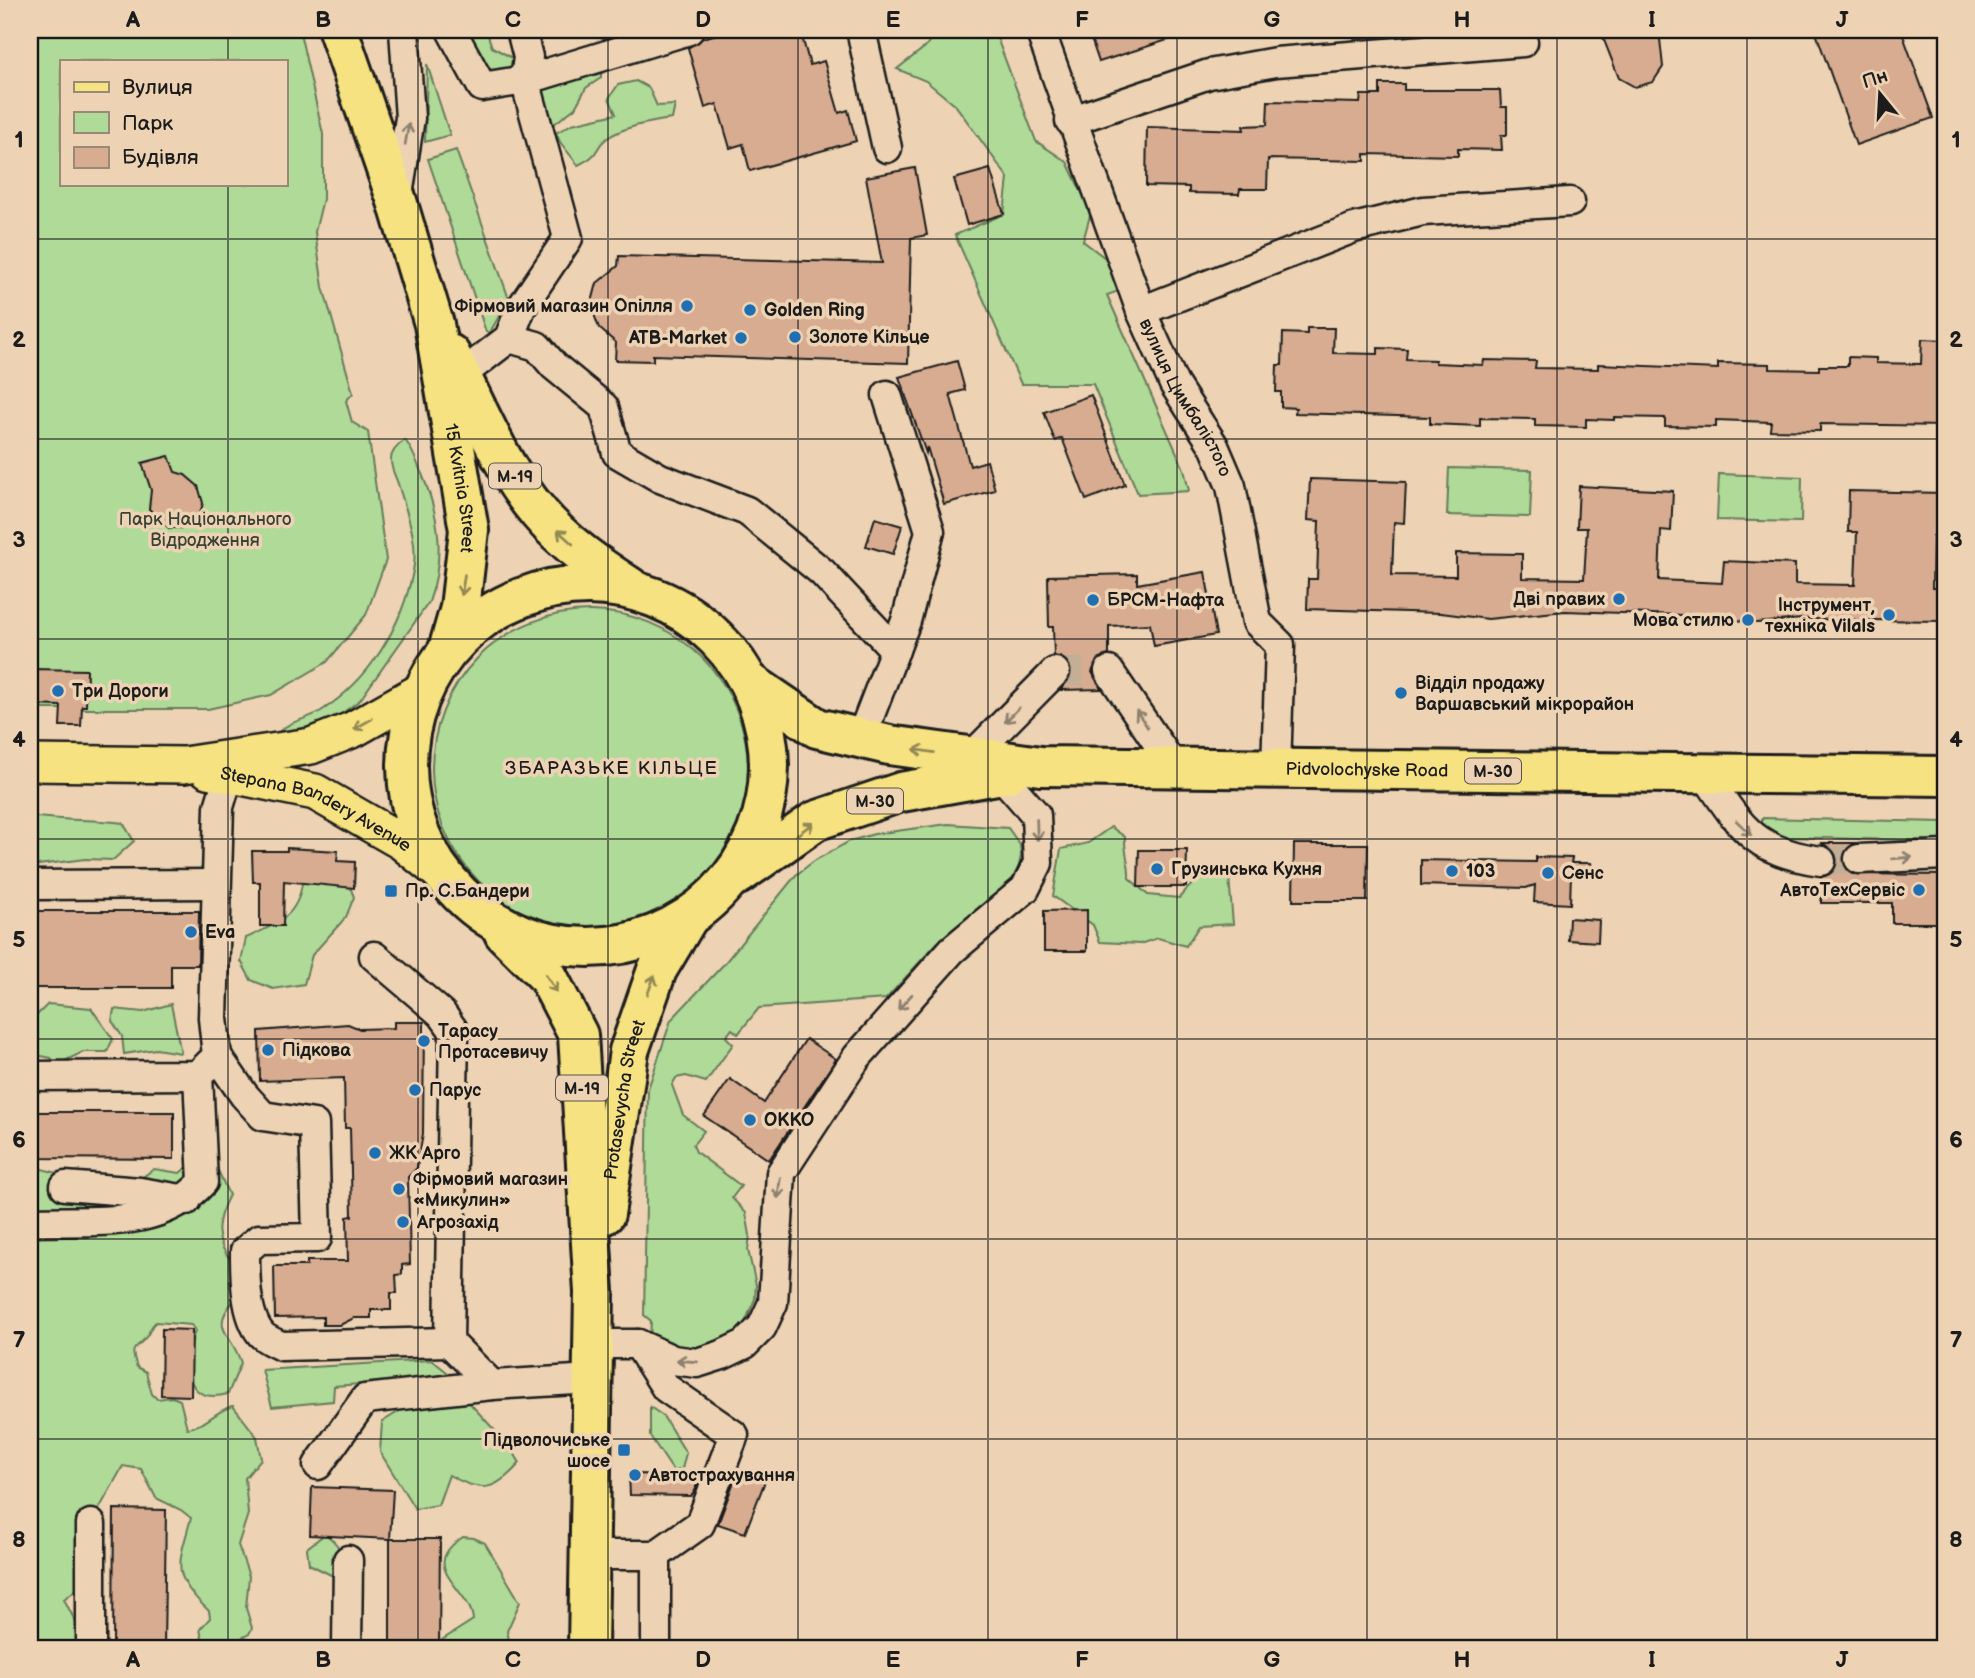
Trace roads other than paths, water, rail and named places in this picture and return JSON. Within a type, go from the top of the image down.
[{"type":"highway","name":"15 Kvitnia Street","points":[[338,30],[397,201],[434,324],[469,530],[460,608],[448,650]]},
{"type":"highway","name":"15 Kvitnia Street","points":[[434,324],[509,467],[538,513],[590,561],[639,592]]},
{"type":"highway","points":[[448,650],[479,621],[525,597],[555,588],[598,585],[639,592]]},
{"type":"highway","name":"М-19","points":[[639,592],[673,606],[703,625],[728,651],[748,681],[766,731],[769,784],[756,836],[729,882],[688,918]]},
{"type":"highway","name":"М-19","points":[[448,650],[423,690],[407,752],[412,815],[439,872],[486,918]]},
{"type":"highway","name":"Pidvolochyske Road","points":[[748,681],[817,728],[985,766],[1945,776]]},
{"type":"highway","name":"Pidvolochyske Road","points":[[729,882],[815,821],[985,766]]},
{"type":"highway","points":[[486,918],[534,940],[587,948],[640,941],[688,918]]},
{"type":"highway","name":"Protasevycha Street","points":[[486,918],[522,948],[548,977],[578,1035],[594,1292],[588,1648]]},
{"type":"highway","name":"Protasevycha Street","points":[[594,1292],[629,1051],[657,970],[688,918]]},
{"type":"main road","name":"Stepana Bandery Avenue","points":[[30,763],[184,765],[311,746],[354,729],[423,690]]},
{"type":"main road","name":"Stepana Bandery Avenue","points":[[184,765],[315,792],[402,842],[439,872]]},
{"type":"lane","points":[[397,201],[410,118],[404,30]]},
{"type":"lane","points":[[451,30],[482,86],[525,80],[689,30]]},
{"type":"lane","points":[[461,374],[509,338],[521,308],[568,238],[525,80],[528,57],[522,30]]},
{"type":"lane","points":[[861,30],[887,148]]},
{"type":"lane","name":"вулиця Цимбалістого","points":[[1040,30],[1070,121],[1141,311],[1174,384],[1214,446],[1231,486],[1258,622],[1280,645],[1276,769]]},
{"type":"lane","points":[[1070,121],[1209,74],[1276,62],[1523,43]]},
{"type":"lane","points":[[1141,311],[1354,228],[1423,211],[1570,202]]},
{"type":"lane","points":[[509,338],[537,346],[554,366],[604,407],[617,453],[660,478],[747,511],[822,572],[895,650]]},
{"type":"lane","points":[[861,738],[895,650],[930,531],[887,395]]},
{"type":"lane","points":[[318,1465],[365,1399],[492,1385],[593,1362],[638,1343],[673,1360],[697,1363],[745,1344],[762,1327],[774,1303],[781,1173],[857,1056],[952,950],[1025,889],[1038,863],[1036,815],[985,766],[1055,671]]},
{"type":"lane","points":[[1109,671],[1174,767]]},
{"type":"lane","points":[[1704,773],[1739,825],[1774,852],[1821,861]]},
{"type":"lane","points":[[30,1222],[140,1219],[187,1200],[203,1182],[219,807],[229,774]]},
{"type":"lane","points":[[1859,859],[1945,855]]},
{"type":"lane","points":[[30,885],[216,884]]},
{"type":"lane","points":[[374,956],[442,1014],[454,1031],[449,1342],[492,1385]]},
{"type":"lane","points":[[30,1076],[208,1065],[264,1116],[314,1124],[317,1238],[259,1239],[245,1251],[244,1280],[250,1308],[261,1334],[281,1346],[449,1342]]},
{"type":"lane","points":[[65,1186],[140,1192],[187,1200]]},
{"type":"lane","points":[[590,1555],[656,1555],[700,1524],[734,1435],[666,1388],[638,1343]]},
{"type":"lane","points":[[91,1524],[91,1648]]},
{"type":"lane","points":[[656,1555],[656,1648]]},
{"type":"lane","points":[[347,1648],[348,1560]]},
{"type":"tunnel","points":[[1055,672],[1109,671]]},
{"type":"tunnel","points":[[1821,861],[1859,859]]},
{"type":"place","name":"Фірмовий магазин Опілля","points":[[687,306]]},
{"type":"place","name":"Golden Ring","points":[[750,310]]},
{"type":"place","name":"Золоте Кільце","points":[[795,337]]},
{"type":"place","name":"ATB-Market","points":[[741,338]]},
{"type":"place","name":"Дві правих","points":[[1619,599]]},
{"type":"place","name":"БРСМ-Нафта","points":[[1093,600]]},
{"type":"place","name":"Інструмент, техніка Vilals","points":[[1889,615]]},
{"type":"place","name":"Мова стилю","points":[[1748,620]]},
{"type":"place","name":"Три Дороги","points":[[58,691]]},
{"type":"place","name":"Відділ продажу Варшавський мікрорайон","points":[[1401,693]]},
{"type":"place","name":"Грузинська Кухня","points":[[1157,869]]},
{"type":"place","name":"103","points":[[1452,871]]},
{"type":"place","name":"Сенс","points":[[1548,873]]},
{"type":"place","name":"АвтоТехСервіс","points":[[1919,890]]},
{"type":"place","name":"Пр. С.Бандери","points":[[391,891]]},
{"type":"place","name":"Eva","points":[[191,932]]},
{"type":"place","name":"Тарасу Протасевичу","points":[[424,1041]]},
{"type":"place","name":"Підкова","points":[[268,1050]]},
{"type":"place","name":"Парус","points":[[415,1090]]},
{"type":"place","name":"OKKO","points":[[750,1120]]},
{"type":"place","name":"ЖК Арго","points":[[375,1153]]},
{"type":"place","name":"Фірмовий магазин «Микулин»","points":[[399,1189]]},
{"type":"place","name":"Агрозахід","points":[[403,1222]]},
{"type":"place","name":"Підволочиське шосе","points":[[624,1450]]},
{"type":"place","name":"Автострахування","points":[[635,1475]]},
{"type":"district","name":"ЗБАРАЗЬКЕ КІЛЬЦЕ","points":[[612,767]]},
{"type":"park label","name":"Парк Національного Відродження","points":[[205,529]]}]
